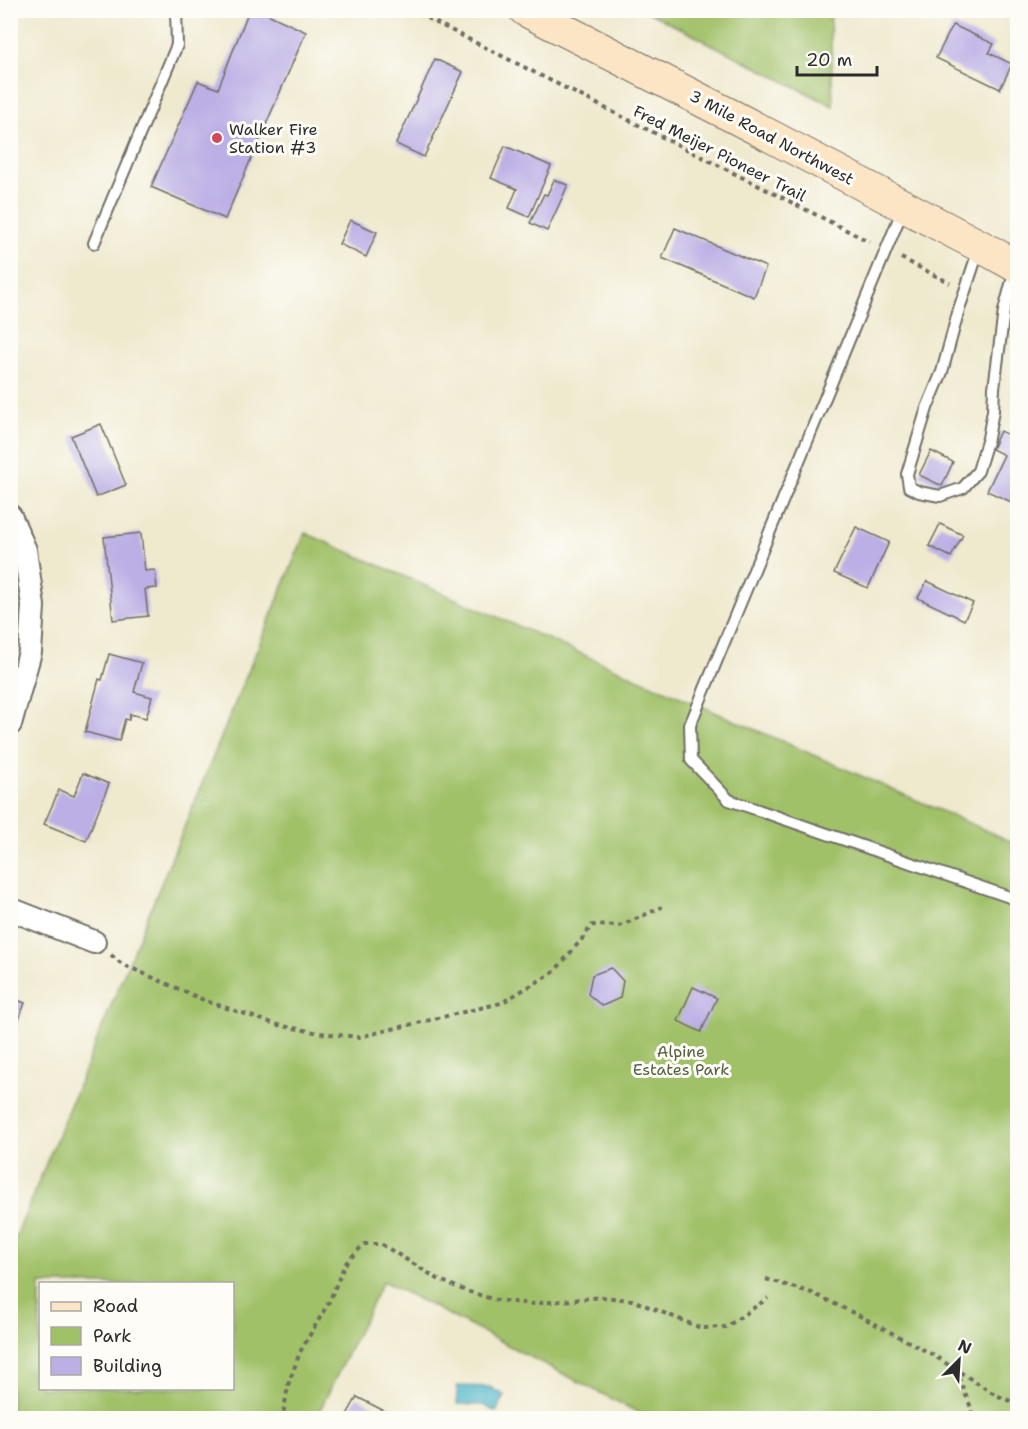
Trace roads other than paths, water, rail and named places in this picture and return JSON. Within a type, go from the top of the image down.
[{"type":"main road","name":"3 Mile Road Northwest","points":[[525,10],[740,120],[1017,267]]},
{"type":"street","points":[[10,516],[25,550],[33,606],[30,652],[10,724]]},
{"type":"street","points":[[10,909],[94,942]]},
{"type":"lane","points":[[94,243],[177,45],[176,10]]},
{"type":"lane","points":[[904,206],[690,725],[691,760],[729,800],[1017,900]]},
{"type":"lane","points":[[980,246],[942,372],[927,408],[908,474],[909,488],[940,496],[963,488],[978,471],[993,411],[1004,311],[1017,267]]},
{"type":"water","points":[[457,1386],[490,1387],[505,1396],[496,1412],[483,1405],[457,1404]]},
{"type":"place","name":"Walker Fire Station #3","points":[[217,138]]},
{"type":"park label","name":"Alpine Estates Park","points":[[681,1060]]}]
